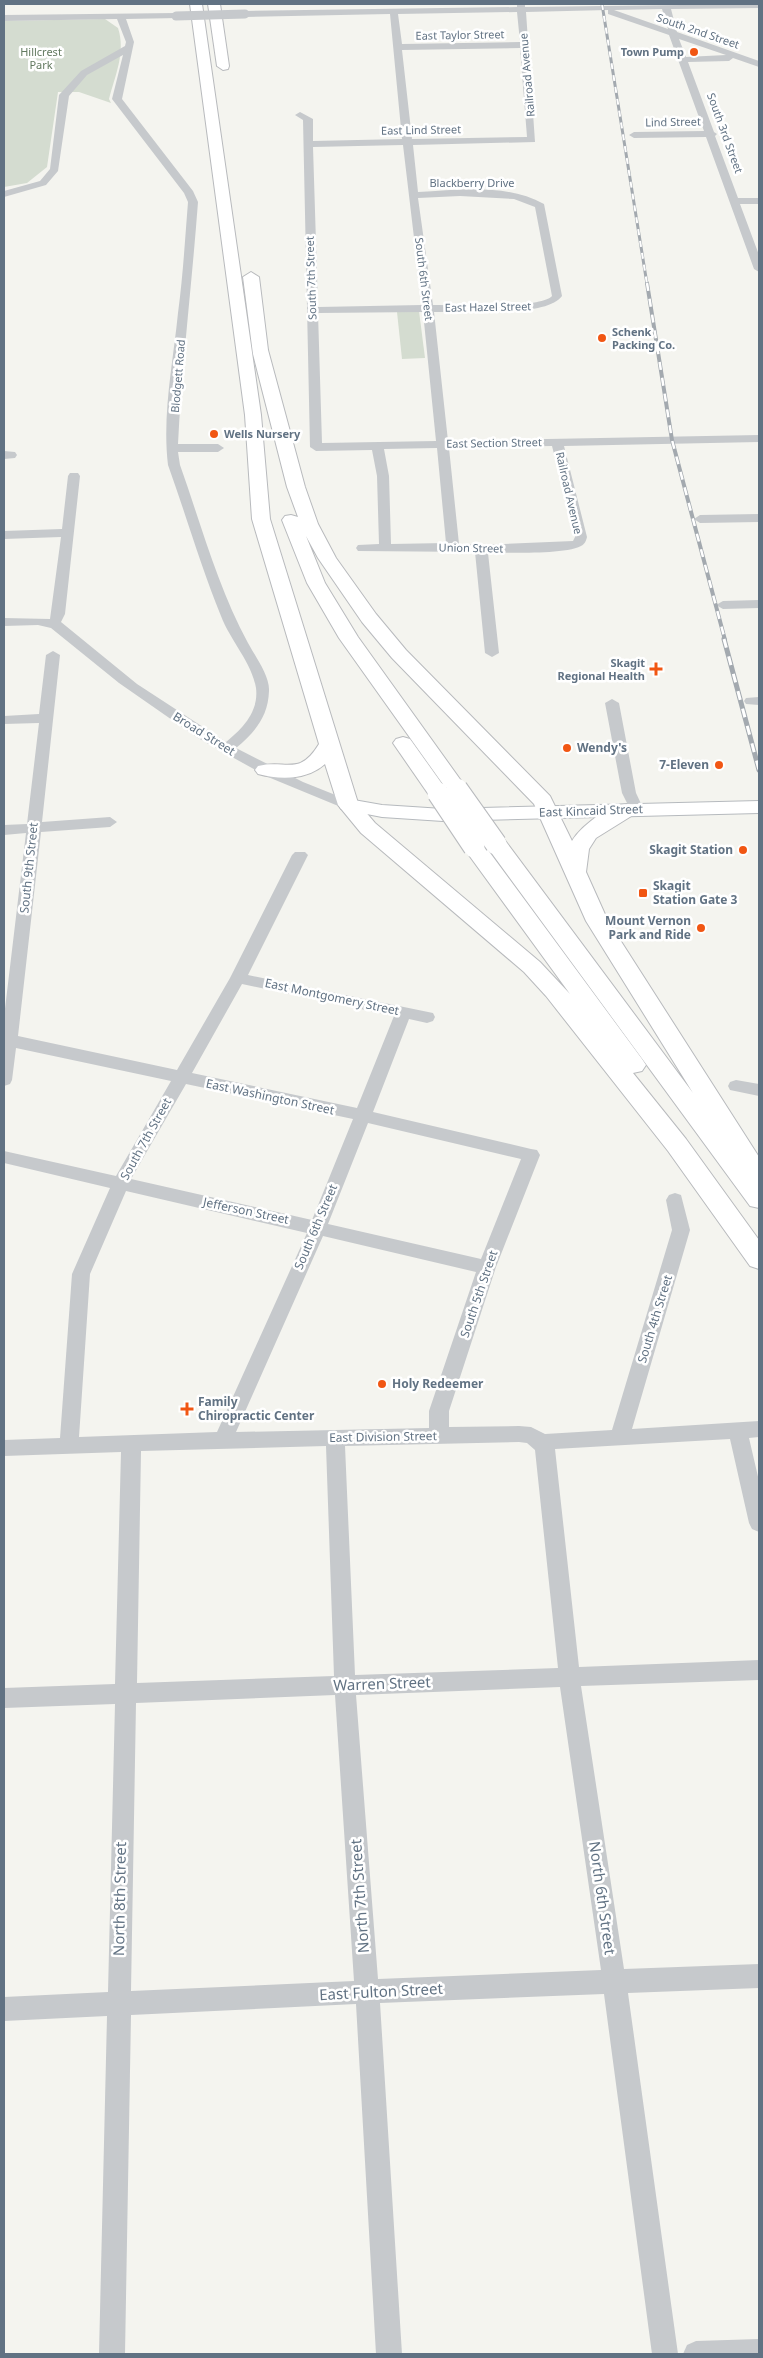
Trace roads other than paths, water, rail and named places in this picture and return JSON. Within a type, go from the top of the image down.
[{"type":"highway","points":[[196,4],[259,471],[261,519],[348,805],[368,828],[532,967],[554,990],[677,1145],[759,1258]]},
{"type":"highway","points":[[214,4],[224,80]]},
{"type":"highway","points":[[249,264],[274,453],[286,508],[316,583],[349,638],[448,791],[759,1238]]},
{"type":"highway","points":[[260,350],[296,487],[309,524],[327,558],[369,618],[399,654],[543,801],[550,812],[575,876],[597,921],[759,1177]]},
{"type":"highway","points":[[259,471],[288,550],[320,619],[448,791]]},
{"type":"highway","points":[[265,770],[299,772],[319,760],[329,744]]},
{"type":"highway","points":[[575,876],[575,856],[584,836],[632,810]]},
{"type":"highway","points":[[485,845],[759,1199]]},
{"type":"main road","name":"Broad Street","points":[[348,805],[422,815]]},
{"type":"main road","name":"East Kincaid Street","points":[[422,815],[759,807]]},
{"type":"street","points":[[286,4],[286,14]]},
{"type":"street","name":"South 2nd Street","points":[[589,4],[674,36],[759,64]]},
{"type":"street","points":[[4,18],[122,12],[176,16],[394,12],[521,7],[602,9],[759,5]]},
{"type":"street","name":"Railroad Avenue","points":[[521,7],[532,140]]},
{"type":"street","name":"South 3rd Street","points":[[666,7],[674,36],[712,134],[759,269]]},
{"type":"street","name":"Blodgett Road","points":[[122,12],[130,42],[117,100],[194,202],[176,377],[172,448],[174,465],[228,618],[257,672],[263,689],[258,713],[248,730],[227,749]]},
{"type":"street","name":"South 6th Street","points":[[394,12],[453,547]]},
{"type":"street","name":"East Taylor Street","points":[[397,47],[524,45]]},
{"type":"street","points":[[4,194],[43,183],[55,169],[64,95],[84,73],[128,48]]},
{"type":"street","points":[[684,60],[759,58]]},
{"type":"street","name":"South 7th Street","points":[[300,115],[308,119],[310,144],[316,447]]},
{"type":"street","name":"Lind Street","points":[[634,135],[712,134]]},
{"type":"street","name":"East Lind Street","points":[[310,144],[532,140]]},
{"type":"street","name":"Blackberry Drive","points":[[413,195],[512,194],[532,200],[540,206],[557,296],[553,301],[544,305]]},
{"type":"street","points":[[736,201],[759,201]]},
{"type":"street","name":"East Hazel Street","points":[[312,310],[544,305]]},
{"type":"street","name":"East Section Street","points":[[316,447],[759,439]]},
{"type":"street","name":"Railroad Avenue","points":[[558,442],[580,537],[578,543]]},
{"type":"street","points":[[377,445],[383,476],[385,547]]},
{"type":"street","points":[[172,448],[218,448]]},
{"type":"street","points":[[4,622],[54,624],[58,614],[74,476]]},
{"type":"street","points":[[700,519],[759,518]]},
{"type":"street","points":[[4,535],[67,533]]},
{"type":"street","name":"Union Street","points":[[362,548],[453,547],[481,549],[570,546],[578,543]]},
{"type":"street","points":[[481,549],[492,653]]},
{"type":"street","points":[[723,605],[759,604]]},
{"type":"street","name":"Broad Street","points":[[54,624],[63,629],[92,656],[159,705],[227,749],[265,770],[348,805]]},
{"type":"street","name":"South 9th Street","points":[[4,1080],[53,656]]},
{"type":"street","points":[[612,702],[632,810]]},
{"type":"street","points":[[4,720],[47,718]]},
{"type":"street","points":[[4,830],[110,822]]},
{"type":"street","name":"South 7th Street","points":[[69,1446],[81,1274],[120,1184],[238,978],[300,855]]},
{"type":"street","points":[[4,953],[20,953]]},
{"type":"street","name":"East Montgomery Street","points":[[238,978],[427,1017]]},
{"type":"street","name":"South 6th Street","points":[[223,1440],[318,1227],[361,1115],[404,1012]]},
{"type":"street","name":"East Washington Street","points":[[8,1040],[361,1115],[531,1155]]},
{"type":"street","points":[[736,1086],[759,1090]]},
{"type":"street","name":"South 5th Street","points":[[439,1436],[439,1411],[487,1267],[531,1155]]},
{"type":"street","name":"Jefferson Street","points":[[4,1157],[487,1267]]},
{"type":"street","name":"South 4th Street","points":[[620,1437],[681,1230],[675,1200]]},
{"type":"street","name":"East Division Street","points":[[4,1448],[223,1440],[519,1434],[531,1435],[542,1442],[759,1430]]},
{"type":"street","points":[[738,1431],[759,1523]]},
{"type":"street","name":"North 7th Street","points":[[334,1437],[345,1686],[367,1993],[389,2354]]},
{"type":"street","name":"North 6th Street","points":[[542,1442],[545,1450],[570,1677],[665,2354]]},
{"type":"street","name":"North 8th Street","points":[[112,2354],[118,2005],[132,1444]]},
{"type":"street","name":"Warren Street","points":[[4,1698],[759,1670]]},
{"type":"street","name":"East Fulton Street","points":[[4,2009],[759,1976]]},
{"type":"street","points":[[696,2354],[759,2352]]},
{"type":"railway","points":[[602,4],[647,284]]},
{"type":"railway","points":[[647,283],[672,440],[725,640]]},
{"type":"railway","points":[[724,639],[759,770]]},
{"type":"place","name":"Town Pump","points":[[694,52]]},
{"type":"place","name":"Schenk Packing Co.","points":[[602,338]]},
{"type":"place","name":"Wells Nursery","points":[[214,434]]},
{"type":"place","name":"Skagit Regional Health","points":[[656,669]]},
{"type":"place","name":"Wendy's","points":[[567,748]]},
{"type":"place","name":"7-Eleven","points":[[719,765]]},
{"type":"place","name":"Skagit Station","points":[[743,850]]},
{"type":"place","name":"Skagit Station Gate 3","points":[[643,893]]},
{"type":"place","name":"Mount Vernon Park and Ride","points":[[701,928]]},
{"type":"place","name":"Holy Redeemer","points":[[382,1384]]},
{"type":"place","name":"Family Chiropractic Center","points":[[187,1409]]},
{"type":"park label","name":"Hillcrest Park","points":[[41,58]]}]
